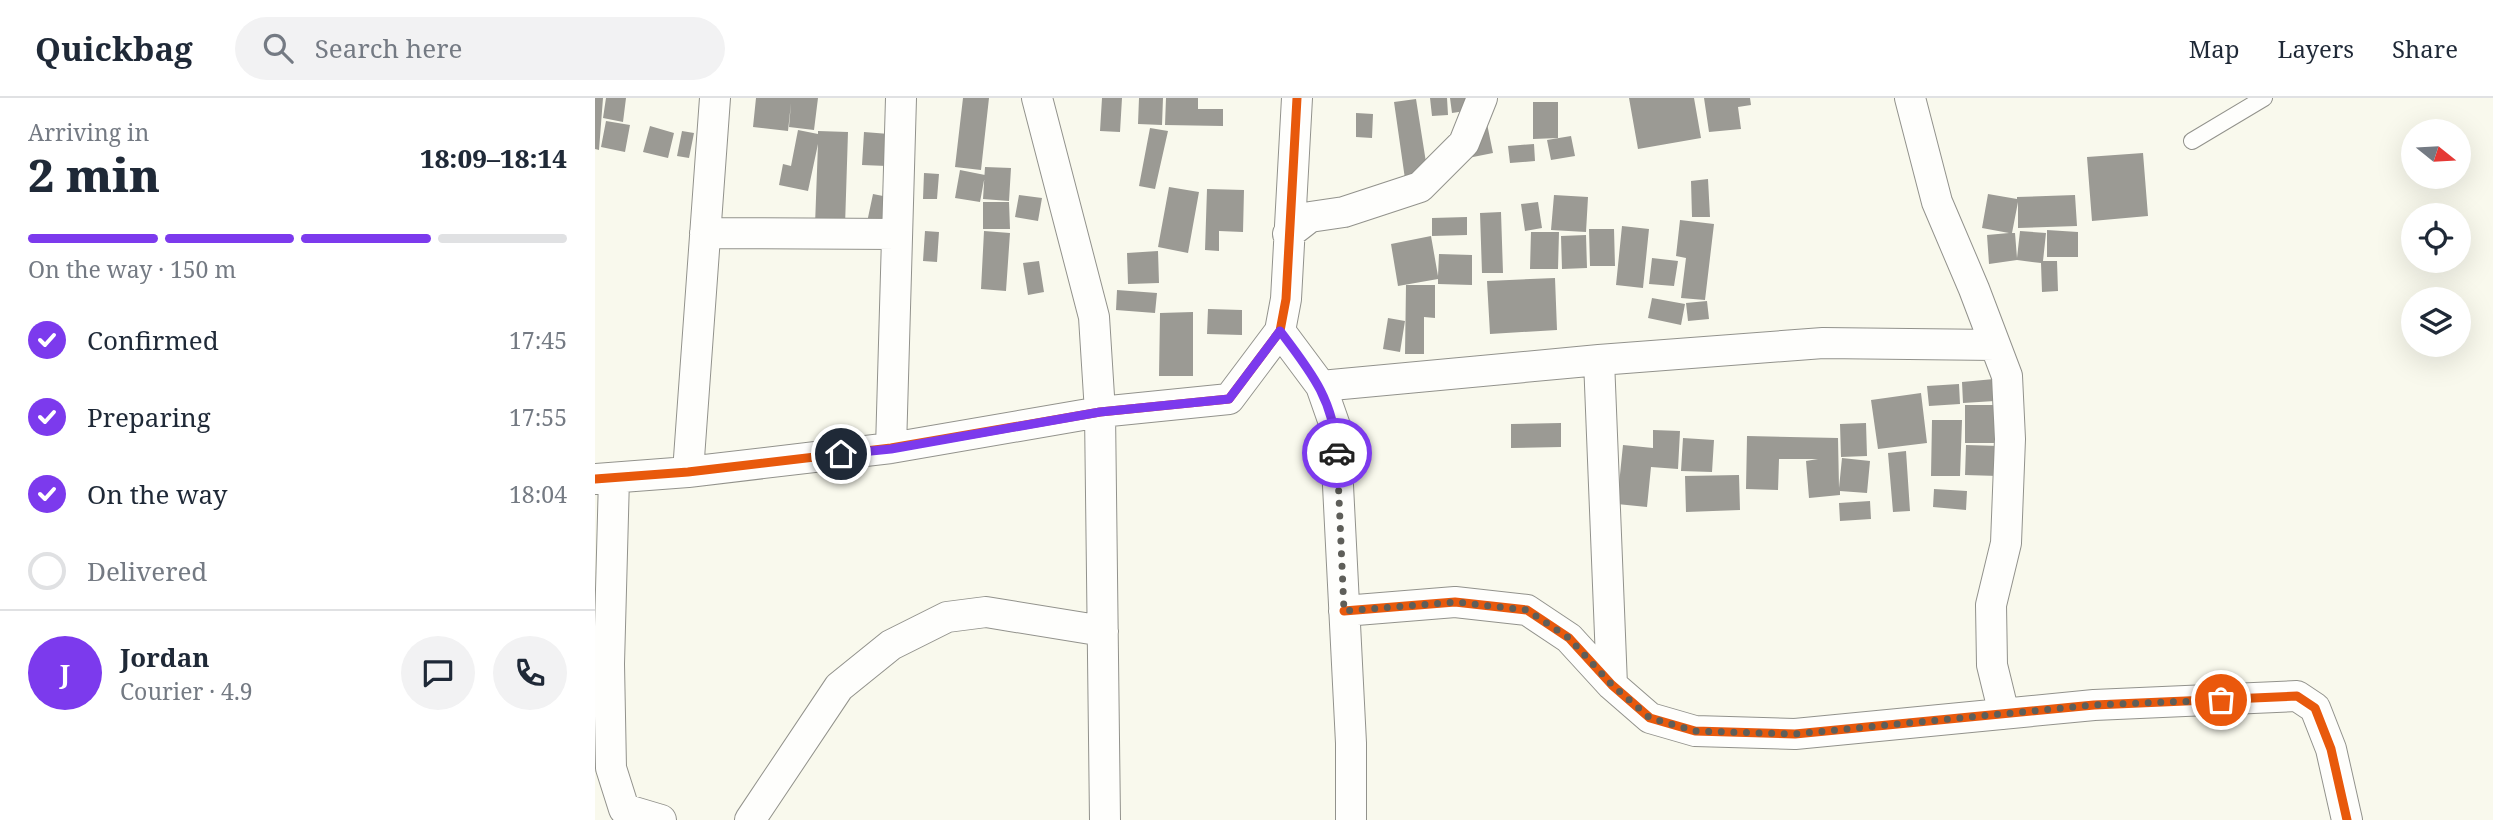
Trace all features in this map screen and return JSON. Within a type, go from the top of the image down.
[{"type":"street","points":[[688,472],[715,98]]},
{"type":"street","points":[[891,449],[901,98]]},
{"type":"street","points":[[1037,98],[1094,317],[1100,412],[1105,820]]},
{"type":"street","points":[[661,820],[624,809],[611,768],[602,664],[604,478],[688,472],[891,449],[1100,412],[1229,399],[1280,331],[1286,299],[1297,98]]},
{"type":"street","points":[[1288,234],[1310,217],[1344,212],[1420,187],[1464,143],[1482,98]]},
{"type":"street","points":[[1910,98],[1937,202],[2007,376],[2010,439],[2006,543],[1991,605],[1993,665],[2004,714]]},
{"type":"street","points":[[705,233],[897,234]]},
{"type":"street","points":[[1280,331],[1321,386],[1335,426],[1351,820]]},
{"type":"street","points":[[1321,386],[1599,360],[1823,343],[1995,345]]},
{"type":"street","points":[[1599,360],[1612,685]]},
{"type":"street","points":[[1344,611],[1455,602],[1527,610],[1569,638],[1612,685],[1650,718],[1695,731],[1795,734],[2094,705],[2297,696],[2315,708],[2331,749],[2347,820]]},
{"type":"street","points":[[750,820],[839,687],[891,645],[947,617],[986,612],[1103,631]]},
{"type":"lane","points":[[2192,141],[2264,98]]},
{"type":"building","points":[[595,98],[603,98],[599,150],[595,149]]},
{"type":"building","points":[[606,98],[626,98],[623,122],[603,118]]},
{"type":"building","points":[[756,98],[818,98],[814,130],[789,127],[791,103],[788,131],[753,127]]},
{"type":"building","points":[[963,98],[989,98],[981,170],[955,167]]},
{"type":"building","points":[[1102,98],[1122,98],[1120,132],[1100,131]]},
{"type":"building","points":[[1139,98],[1163,98],[1162,125],[1138,124]]},
{"type":"building","points":[[1166,98],[1198,98],[1198,109],[1223,109],[1223,126],[1165,125]]},
{"type":"building","points":[[1430,98],[1447,98],[1448,115],[1432,116]]},
{"type":"building","points":[[1450,98],[1470,98],[1472,110],[1452,113]]},
{"type":"building","points":[[1629,98],[1694,98],[1701,138],[1638,149]]},
{"type":"building","points":[[1704,98],[1750,98],[1751,105],[1738,107],[1741,129],[1709,132]]},
{"type":"building","points":[[1416,99],[1428,175],[1405,179],[1394,102]]},
{"type":"building","points":[[1533,102],[1558,102],[1558,138],[1533,139]]},
{"type":"building","points":[[1484,109],[1493,153],[1468,158],[1459,114]]},
{"type":"building","points":[[1356,113],[1373,114],[1372,138],[1356,137]]},
{"type":"building","points":[[606,121],[630,125],[625,152],[601,147]]},
{"type":"building","points":[[650,126],[674,133],[668,158],[643,152]]},
{"type":"building","points":[[1150,128],[1168,131],[1155,189],[1139,186]]},
{"type":"building","points":[[798,130],[818,134],[818,131],[848,132],[845,226],[815,225],[818,144],[808,191],[779,185],[783,164],[791,166]]},
{"type":"building","points":[[682,131],[694,133],[689,158],[677,156]]},
{"type":"building","points":[[864,132],[889,134],[887,166],[862,165]]},
{"type":"building","points":[[1571,136],[1575,156],[1551,160],[1547,140]]},
{"type":"building","points":[[1534,144],[1535,161],[1510,163],[1508,146]]},
{"type":"building","points":[[2143,153],[2148,216],[2092,221],[2087,157]]},
{"type":"building","points":[[985,167],[1011,168],[1009,201],[983,199]]},
{"type":"building","points":[[960,170],[985,175],[980,202],[955,198]]},
{"type":"building","points":[[924,173],[939,174],[937,199],[923,199]]},
{"type":"building","points":[[1708,179],[1710,217],[1692,217],[1691,181]]},
{"type":"building","points":[[1169,187],[1199,192],[1188,253],[1158,247]]},
{"type":"building","points":[[1207,189],[1244,190],[1243,232],[1219,231],[1219,251],[1205,250]]},
{"type":"building","points":[[873,194],[888,197],[881,230],[866,227]]},
{"type":"building","points":[[1988,194],[2017,199],[2075,195],[2077,226],[2018,228],[2018,202],[2012,233],[2015,233],[2017,258],[2020,231],[2046,233],[2043,261],[2057,261],[2058,291],[2042,292],[2041,263],[2017,260],[1989,264],[1987,235],[2009,233],[1982,228]]},
{"type":"building","points":[[1019,195],[1042,198],[1038,221],[1015,217]]},
{"type":"building","points":[[1554,195],[1588,197],[1586,232],[1551,230]]},
{"type":"building","points":[[983,202],[1009,202],[1010,229],[983,229]]},
{"type":"building","points":[[1538,202],[1542,228],[1525,231],[1521,204]]},
{"type":"building","points":[[1501,212],[1503,273],[1482,273],[1480,213]]},
{"type":"building","points":[[1467,217],[1467,235],[1432,236],[1432,218]]},
{"type":"building","points":[[1680,220],[1714,224],[1705,300],[1681,298],[1686,258],[1676,256]]},
{"type":"building","points":[[1622,226],[1649,229],[1643,288],[1616,285]]},
{"type":"building","points":[[1589,229],[1614,229],[1615,266],[1590,266]]},
{"type":"building","points":[[2047,230],[2078,232],[2078,257],[2047,257]]},
{"type":"building","points":[[925,231],[939,232],[937,262],[923,261]]},
{"type":"building","points":[[984,231],[1010,233],[1006,291],[981,289]]},
{"type":"building","points":[[1531,232],[1559,232],[1558,269],[1530,269]]},
{"type":"building","points":[[1586,235],[1587,268],[1562,269],[1561,236]]},
{"type":"building","points":[[1431,236],[1438,276],[1439,254],[1472,255],[1472,285],[1438,284],[1438,279],[1398,286],[1391,244]]},
{"type":"building","points":[[1158,251],[1159,283],[1128,284],[1127,253]]},
{"type":"building","points":[[1652,258],[1678,261],[1674,286],[1649,284]]},
{"type":"building","points":[[1039,261],[1044,292],[1028,295],[1023,263]]},
{"type":"building","points":[[1555,278],[1557,330],[1490,334],[1487,281]]},
{"type":"building","points":[[1406,285],[1435,285],[1435,318],[1424,317],[1424,354],[1405,354]]},
{"type":"building","points":[[1117,290],[1157,293],[1155,313],[1116,310]]},
{"type":"building","points":[[1652,298],[1685,304],[1681,325],[1648,318]]},
{"type":"building","points":[[1707,301],[1709,319],[1688,321],[1686,303]]},
{"type":"building","points":[[1208,309],[1242,310],[1242,335],[1207,334]]},
{"type":"building","points":[[1193,312],[1193,376],[1159,376],[1160,313]]},
{"type":"building","points":[[1388,318],[1405,321],[1400,352],[1383,349]]},
{"type":"building","points":[[1994,379],[1995,401],[1963,403],[1962,382]]},
{"type":"building","points":[[1959,384],[1960,404],[1929,406],[1927,386]]},
{"type":"building","points":[[1921,393],[1927,443],[1878,449],[1871,400]]},
{"type":"building","points":[[1965,405],[1997,405],[1997,443],[1965,443]]},
{"type":"building","points":[[1932,420],[1962,420],[1960,476],[1931,476]]},
{"type":"building","points":[[1561,423],[1561,447],[1511,448],[1511,424]]},
{"type":"building","points":[[1866,423],[1867,456],[1841,457],[1840,424]]},
{"type":"building","points":[[1653,430],[1680,431],[1678,469],[1651,467],[1647,507],[1617,504],[1623,445],[1653,448]]},
{"type":"building","points":[[1747,436],[1838,438],[1839,488],[1842,458],[1870,461],[1867,493],[1840,491],[1840,495],[1809,498],[1806,461],[1818,459],[1779,459],[1778,490],[1746,489]]},
{"type":"building","points":[[1683,438],[1714,440],[1712,472],[1681,471]]},
{"type":"building","points":[[1966,445],[1999,446],[1998,476],[1965,475]]},
{"type":"building","points":[[1906,451],[1910,511],[1893,512],[1888,453]]},
{"type":"building","points":[[1739,475],[1740,510],[1686,512],[1685,476]]},
{"type":"building","points":[[1934,489],[1967,491],[1966,510],[1933,507]]},
{"type":"building","points":[[1870,501],[1871,519],[1840,521],[1839,503]]},
{"type":"cycle path","points":[[595,479],[688,472],[891,448],[1100,412],[1229,399],[1280,331],[1286,299],[1297,98]]},
{"type":"cycle path","points":[[1344,611],[1455,602],[1527,610],[1569,638],[1612,685],[1650,718],[1695,731],[1795,734],[2094,705],[2297,696],[2315,708],[2331,749],[2347,820]]},
{"type":"way so far","points":[[1337,453],[1344,611],[1455,602],[1527,610],[1569,638],[1612,685],[1650,718],[1695,731],[1795,734],[2094,705],[2221,700]]},
{"type":"route","points":[[841,454],[891,449],[1100,412],[1229,399],[1280,331],[1321,386],[1335,426],[1337,453]]}]
